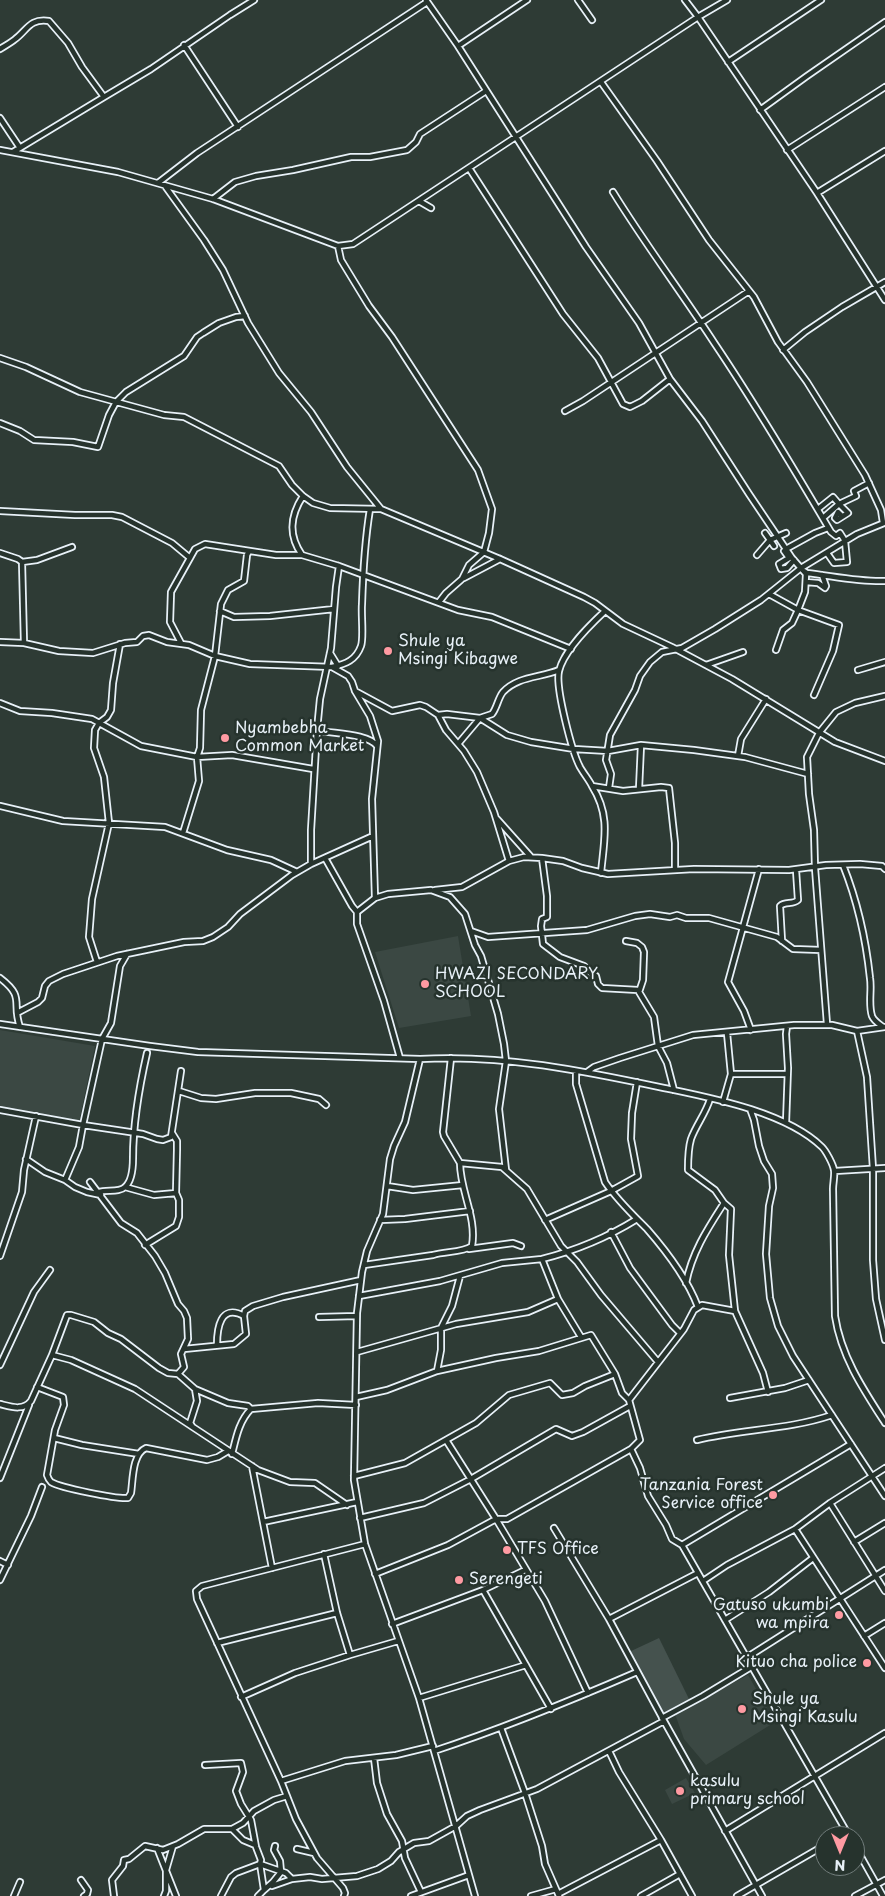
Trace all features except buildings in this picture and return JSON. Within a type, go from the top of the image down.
[{"type":"street","points":[[13,152],[150,69],[254,0]]},
{"type":"street","points":[[458,46],[527,0]]},
{"type":"street","points":[[578,0],[592,20]]},
{"type":"street","points":[[685,0],[817,193],[885,300]]},
{"type":"street","points":[[0,150],[118,172],[213,200],[338,246],[353,244],[698,17],[727,0]]},
{"type":"street","points":[[728,62],[821,0]]},
{"type":"street","points":[[158,184],[197,153],[427,1],[458,46],[586,247],[639,323],[670,380],[702,421],[786,549],[806,574],[806,582],[798,610],[792,623],[783,630],[776,650]]},
{"type":"street","points":[[0,49],[17,39],[28,26],[43,20],[49,21],[68,42],[82,67],[104,97]]},
{"type":"street","points":[[760,110],[885,22]]},
{"type":"street","points":[[184,45],[238,126]]},
{"type":"street","points":[[601,82],[657,161],[709,240],[750,291],[758,304],[766,324],[818,398],[846,447],[859,464],[881,510],[884,523],[845,542],[801,568],[769,594],[715,629],[682,648],[675,648],[658,654],[640,676],[635,690],[610,735],[606,760],[611,774],[609,788]]},
{"type":"street","points":[[787,150],[885,87]]},
{"type":"street","points":[[213,200],[235,182],[256,176],[351,157],[370,157],[406,150],[416,142],[420,134],[486,91]]},
{"type":"street","points":[[0,118],[20,148]]},
{"type":"street","points":[[817,193],[885,151]]},
{"type":"street","points":[[469,168],[563,314],[598,358],[623,404],[630,407],[642,401],[670,380]]},
{"type":"street","points":[[164,185],[223,270],[245,316],[279,373],[311,412],[347,467],[381,509]]},
{"type":"street","points":[[613,192],[630,220],[701,323],[780,446],[828,528],[836,536],[840,533],[845,542],[847,562],[834,563],[827,552]]},
{"type":"street","points":[[419,201],[431,208]]},
{"type":"street","points":[[338,246],[341,260],[369,306],[406,358],[478,470],[492,509],[489,533],[484,552],[469,565],[462,579]]},
{"type":"street","points":[[783,350],[827,317],[885,282]]},
{"type":"street","points":[[565,411],[750,291]]},
{"type":"street","points":[[0,423],[20,431],[34,440],[73,442],[96,448],[100,444],[109,415],[116,402],[126,392],[184,356],[202,333],[219,323],[245,316]]},
{"type":"street","points":[[0,358],[26,366],[80,392],[164,415],[184,418],[279,466],[292,485],[313,503],[330,508],[381,509],[484,552],[584,597],[623,624],[675,648],[706,665],[766,699],[819,733],[843,746],[885,762]]},
{"type":"street","points":[[823,518],[839,504],[856,496],[854,491],[869,483]]},
{"type":"street","points":[[302,555],[297,548],[291,528],[294,512],[303,496]]},
{"type":"street","points":[[818,510],[833,497],[848,513],[842,516]]},
{"type":"street","points":[[0,642],[24,643],[58,651],[93,653],[120,644],[137,642],[143,636],[149,635],[167,642],[189,645],[215,656],[250,664],[330,667],[345,664],[353,659],[364,637],[361,626],[370,508]]},
{"type":"street","points":[[0,511],[75,515],[105,514],[122,517],[172,543],[190,558]]},
{"type":"street","points":[[772,527],[778,523]]},
{"type":"street","points":[[786,549],[828,528]]},
{"type":"street","points":[[765,533],[774,546]]},
{"type":"street","points":[[757,555],[770,540],[786,533]]},
{"type":"street","points":[[181,643],[170,622],[172,592],[195,548],[205,544],[276,555],[302,555],[339,566],[364,577],[458,610],[492,617],[571,649]]},
{"type":"street","points":[[0,553],[22,562],[37,560],[72,547]]},
{"type":"street","points":[[786,549],[784,551],[789,558],[779,564],[781,569],[786,568],[794,560]]},
{"type":"street","points":[[183,833],[198,781],[197,757],[200,748],[201,710],[215,656],[221,604],[228,590],[244,581],[249,551]]},
{"type":"street","points":[[439,602],[462,579],[500,559]]},
{"type":"street","points":[[22,562],[24,643]]},
{"type":"street","points":[[311,864],[310,830],[313,769],[317,730],[330,667],[339,566]]},
{"type":"street","points":[[801,568],[807,573],[868,582],[885,581]]},
{"type":"street","points":[[806,582],[818,583],[825,588],[822,575]]},
{"type":"street","points":[[769,594],[798,610],[840,625],[833,651],[814,694]]},
{"type":"street","points":[[220,611],[234,617],[334,609]]},
{"type":"street","points":[[601,873],[605,822],[603,808],[580,766],[558,691],[559,670],[571,649],[588,626],[605,611]]},
{"type":"street","points":[[97,962],[89,937],[92,899],[109,823],[106,784],[94,748],[95,730],[111,710],[113,683],[120,644]]},
{"type":"street","points":[[706,665],[743,652]]},
{"type":"street","points":[[330,653],[338,666]]},
{"type":"street","points":[[858,670],[885,662]]},
{"type":"street","points":[[330,667],[348,676],[370,716],[378,741],[372,799],[376,898]]},
{"type":"street","points":[[458,744],[480,718],[492,714],[501,693],[522,680],[559,670]]},
{"type":"street","points":[[355,691],[392,711],[420,705],[426,706],[438,715],[446,730],[477,772],[496,818],[509,861]]},
{"type":"street","points":[[827,1024],[814,868],[814,830],[807,757],[819,733],[836,712],[855,703],[885,696]]},
{"type":"street","points":[[738,756],[741,739],[766,699]]},
{"type":"street","points":[[0,703],[20,711],[52,713],[92,719],[141,746],[197,757],[232,755],[313,769]]},
{"type":"street","points":[[438,715],[447,714],[480,718],[507,734],[531,742],[574,749],[608,751],[641,745],[694,750],[738,756],[808,774]]},
{"type":"street","points":[[317,730],[332,731],[372,741],[377,746]]},
{"type":"street","points":[[639,789],[641,745]]},
{"type":"street","points":[[592,786],[623,791],[660,786],[669,788],[675,843],[675,870]]},
{"type":"street","points":[[0,806],[63,821],[165,827],[227,850],[272,860],[298,872]]},
{"type":"street","points":[[496,818],[531,857]]},
{"type":"street","points":[[17,1013],[42,998],[45,986],[49,981],[97,962],[184,942],[203,941],[213,937],[228,927],[240,914],[298,872],[311,864],[372,836]]},
{"type":"street","points":[[357,912],[376,898],[388,894],[462,887],[509,861],[531,857],[563,861],[601,873],[617,874],[675,870],[796,870],[871,864],[884,867]]},
{"type":"street","points":[[324,858],[357,912],[358,924],[384,1001],[400,1058]]},
{"type":"street","points":[[542,858],[547,896],[546,917],[542,919],[543,944],[560,957],[584,966],[593,976],[596,976],[598,984],[602,988],[638,990]]},
{"type":"street","points":[[842,865],[852,888],[868,960],[871,978],[870,1006],[872,1017],[884,1027]]},
{"type":"street","points":[[751,1030],[728,982],[759,869]]},
{"type":"street","points":[[782,940],[780,906],[794,903],[798,900],[796,870]]},
{"type":"street","points":[[431,890],[450,897],[465,914],[491,988],[500,1022],[506,1061],[499,1109],[506,1170]]},
{"type":"street","points":[[470,931],[488,937],[587,930],[623,919],[650,914],[661,917],[677,915],[686,918],[709,918],[744,928],[782,940],[793,949],[821,950]]},
{"type":"street","points":[[626,941],[637,943],[644,952],[643,980],[638,990]]},
{"type":"street","points":[[65,1180],[77,1153],[102,1039],[111,1023],[120,966],[127,954]]},
{"type":"street","points":[[0,978],[14,990],[20,1027]]},
{"type":"street","points":[[638,990],[654,1017],[658,1046],[667,1062],[674,1090]]},
{"type":"street","points":[[0,1024],[198,1052],[420,1059],[451,1058],[544,1065],[637,1082],[750,1108],[786,1123],[823,1148],[835,1171],[833,1189],[835,1316],[838,1335],[844,1354],[885,1423]]},
{"type":"street","points":[[587,1072],[594,1067],[620,1058],[694,1035],[827,1024],[857,1031],[884,1027]]},
{"type":"street","points":[[786,1123],[786,1034],[788,1026]]},
{"type":"street","points":[[857,1031],[867,1077],[873,1168],[873,1260],[876,1299],[885,1340]]},
{"type":"street","points":[[723,1102],[731,1074],[727,1033]]},
{"type":"street","points":[[125,1187],[133,1167],[132,1133],[146,1053]]},
{"type":"street","points":[[451,1058],[443,1132],[460,1163],[463,1185],[473,1226],[474,1237],[472,1246],[468,1249]]},
{"type":"street","points":[[420,1059],[405,1122],[390,1159],[383,1214],[367,1251],[361,1280],[357,1316],[354,1476],[365,1544],[434,1748],[475,1896]]},
{"type":"street","points":[[0,1110],[83,1126],[143,1134],[164,1140],[171,1137],[172,1133],[181,1071]]},
{"type":"street","points":[[576,1071],[576,1084],[605,1182],[611,1191],[662,1246],[690,1288],[698,1307]]},
{"type":"street","points":[[731,1074],[787,1074]]},
{"type":"street","points":[[545,1220],[611,1191],[638,1176],[631,1139],[632,1113],[637,1082]]},
{"type":"street","points":[[179,1091],[201,1098],[216,1099],[256,1093],[291,1093],[319,1100],[326,1106]]},
{"type":"street","points":[[710,1099],[707,1109],[691,1139],[688,1170],[715,1190],[730,1209],[731,1236],[729,1255],[735,1311],[763,1373],[768,1392]]},
{"type":"street","points":[[750,1108],[759,1146],[764,1161],[772,1174],[773,1188],[768,1206],[766,1246],[770,1298],[778,1326],[793,1356],[885,1496]]},
{"type":"street","points":[[0,1256],[22,1192],[26,1159],[36,1116]]},
{"type":"street","points":[[145,1245],[176,1226],[179,1217],[179,1200],[176,1193],[178,1150],[177,1141],[172,1133]]},
{"type":"street","points":[[26,1159],[45,1172],[87,1192],[100,1194],[125,1187],[154,1195],[176,1193]]},
{"type":"street","points":[[460,1163],[494,1166],[506,1170],[528,1189],[561,1246],[577,1262],[601,1295],[658,1362]]},
{"type":"street","points":[[835,1171],[885,1168]]},
{"type":"street","points":[[90,1182],[121,1223],[137,1234],[160,1264],[178,1304],[184,1311],[187,1318],[188,1339],[181,1354],[184,1367],[178,1374]]},
{"type":"street","points":[[387,1186],[413,1190],[463,1185]]},
{"type":"street","points":[[686,1283],[699,1243],[724,1203]]},
{"type":"street","points":[[380,1220],[406,1219],[470,1211]]},
{"type":"street","points":[[359,1296],[440,1281],[502,1263],[542,1259],[567,1252],[637,1219]]},
{"type":"street","points":[[611,1232],[630,1268],[680,1333]]},
{"type":"street","points":[[364,1265],[468,1249],[513,1244],[521,1246]]},
{"type":"street","points":[[542,1259],[558,1298],[581,1337]]},
{"type":"street","points":[[1,1362],[34,1292],[50,1270]]},
{"type":"street","points":[[437,1371],[441,1350],[441,1328],[452,1306],[454,1292],[460,1276]]},
{"type":"street","points":[[184,1348],[234,1344],[246,1334],[244,1316],[249,1308],[277,1299],[361,1280]]},
{"type":"street","points":[[357,1352],[441,1328],[528,1312],[558,1298]]},
{"type":"street","points":[[360,1518],[424,1503],[471,1479],[556,1428],[572,1436],[583,1432],[629,1403],[680,1333],[694,1310],[702,1305],[735,1311]]},
{"type":"street","points":[[217,1345],[217,1327],[221,1319],[233,1313],[244,1316]]},
{"type":"street","points":[[0,1478],[67,1315],[94,1322],[108,1333],[122,1339],[159,1368],[168,1373],[178,1374],[195,1389],[228,1403],[248,1406],[251,1409],[318,1403],[356,1406]]},
{"type":"street","points":[[319,1317],[357,1316]]},
{"type":"street","points":[[356,1397],[387,1390],[437,1371],[539,1351],[591,1335],[615,1374],[622,1393],[629,1403],[640,1440],[631,1449],[506,1518],[496,1519],[448,1545],[375,1574]]},
{"type":"street","points":[[52,1355],[71,1360],[135,1389],[258,1470],[290,1482],[315,1482],[347,1505]]},
{"type":"street","points":[[354,1476],[405,1462],[476,1424],[509,1395],[550,1384],[562,1395],[573,1393],[615,1374]]},
{"type":"street","points":[[730,1398],[768,1392],[809,1380]]},
{"type":"street","points":[[37,1387],[63,1397],[64,1405],[54,1438],[47,1475],[50,1481],[70,1488],[122,1499],[128,1498],[131,1493],[141,1450],[146,1448],[207,1460],[218,1457],[230,1452],[246,1414],[251,1409]]},
{"type":"street","points":[[193,1428],[190,1423],[197,1401],[195,1389]]},
{"type":"street","points":[[0,1404],[23,1408],[31,1401]]},
{"type":"street","points":[[697,1440],[718,1435],[806,1423],[832,1415]]},
{"type":"street","points":[[54,1438],[139,1454]]},
{"type":"street","points":[[446,1440],[545,1601],[588,1693]]},
{"type":"street","points":[[682,1545],[850,1444]]},
{"type":"street","points":[[631,1449],[640,1468],[648,1496],[666,1525],[672,1539],[682,1545],[844,1826]]},
{"type":"street","points":[[0,1462],[6,1463]]},
{"type":"street","points":[[252,1466],[272,1568]]},
{"type":"street","points":[[702,1581],[727,1565],[795,1529],[830,1503],[885,1468]]},
{"type":"street","points":[[0,1580],[31,1516],[42,1487]]},
{"type":"street","points":[[263,1522],[358,1502]]},
{"type":"street","points":[[830,1503],[885,1591]]},
{"type":"street","points":[[854,1542],[885,1523]]},
{"type":"street","points":[[554,1528],[609,1619],[663,1720],[762,1896]]},
{"type":"street","points":[[795,1529],[885,1668]]},
{"type":"street","points":[[344,1896],[343,1888],[314,1854],[197,1599],[196,1591],[202,1586],[365,1544]]},
{"type":"street","points":[[324,1554],[337,1613],[350,1655]]},
{"type":"street","points":[[725,1620],[769,1592],[814,1558]]},
{"type":"street","points":[[0,1561],[8,1565]]},
{"type":"street","points":[[392,1624],[483,1590],[525,1570]]},
{"type":"street","points":[[746,1658],[885,1570]]},
{"type":"street","points":[[609,1619],[698,1572]]},
{"type":"street","points":[[483,1590],[551,1709]]},
{"type":"street","points":[[217,1643],[337,1613]]},
{"type":"street","points":[[864,1636],[885,1622]]},
{"type":"street","points":[[241,1697],[295,1673],[398,1641]]},
{"type":"street","points":[[418,1698],[526,1665]]},
{"type":"street","points":[[264,1890],[292,1879],[357,1876],[378,1868],[391,1861],[403,1849],[414,1843],[429,1840],[456,1826],[467,1816],[537,1789],[663,1720],[751,1667]]},
{"type":"street","points":[[281,1780],[328,1768],[345,1761],[434,1748],[501,1728],[637,1672]]},
{"type":"street","points":[[501,1728],[525,1793],[542,1846],[545,1864],[558,1893]]},
{"type":"street","points":[[725,1831],[885,1733]]},
{"type":"street","points":[[609,1750],[619,1772],[661,1840],[692,1896]]},
{"type":"street","points":[[374,1758],[376,1783],[387,1814],[402,1842],[405,1858],[421,1892]]},
{"type":"street","points":[[206,1765],[241,1763],[242,1772],[236,1790],[241,1804],[251,1820],[255,1845],[261,1860],[264,1890]]},
{"type":"street","points":[[114,1896],[112,1880],[124,1866],[124,1860],[129,1859],[145,1846],[163,1850],[204,1829],[232,1829],[243,1823],[261,1808],[287,1796]]},
{"type":"street","points":[[232,1829],[244,1840],[255,1845]]},
{"type":"street","points":[[531,1896],[558,1893],[661,1840]]},
{"type":"street","points":[[164,1896],[166,1891],[166,1870],[173,1846]]},
{"type":"street","points":[[258,1896],[281,1872],[280,1861],[274,1850],[275,1846]]},
{"type":"street","points":[[157,1848],[176,1896]]},
{"type":"street","points":[[297,1849],[314,1854]]},
{"type":"street","points":[[736,1896],[815,1851]]},
{"type":"street","points":[[221,1896],[231,1877],[236,1873],[260,1864],[286,1873],[292,1879]]},
{"type":"street","points":[[865,1864],[883,1896]]},
{"type":"street","points":[[641,1896],[680,1874]]},
{"type":"street","points":[[411,1896],[469,1875]]},
{"type":"street","points":[[81,1880],[88,1890],[84,1896]]},
{"type":"street","points":[[855,1896],[885,1880]]},
{"type":"street","points":[[14,1896],[20,1882]]},
{"type":"shaded area","name":"HWAZI SECONDARY SCHOOL","points":[[458,936],[471,1016],[399,1028],[375,952]]},
{"type":"shaded area","points":[[0,1030],[95,1046],[79,1122],[0,1110]]},
{"type":"shaded area","points":[[659,1638],[689,1699],[663,1713],[629,1652]]},
{"type":"shaded area","points":[[748,1675],[775,1722],[706,1765],[684,1739],[675,1714]]},
{"type":"shaded area","name":"kasulu primary school","points":[[686,1778],[695,1793],[672,1804],[665,1790]]},
{"type":"place","name":"Shule ya Msingi Kibagwe","points":[[388,651]]},
{"type":"place","name":"Nyambebha Common Market","points":[[225,738]]},
{"type":"place","name":"HWAZI SECONDARY SCHOOL","points":[[425,984]]},
{"type":"place","name":"Tanzania Forest Service office","points":[[773,1495]]},
{"type":"place","name":"TFS Office","points":[[507,1550]]},
{"type":"place","name":"Serengeti","points":[[459,1580]]},
{"type":"place","name":"Gatuso ukumbi wa mpira","points":[[839,1615]]},
{"type":"place","name":"Kituo cha police","points":[[867,1663]]},
{"type":"place","name":"Shule ya Msingi Kasulu","points":[[742,1709]]},
{"type":"place","name":"kasulu primary school","points":[[680,1791]]}]
